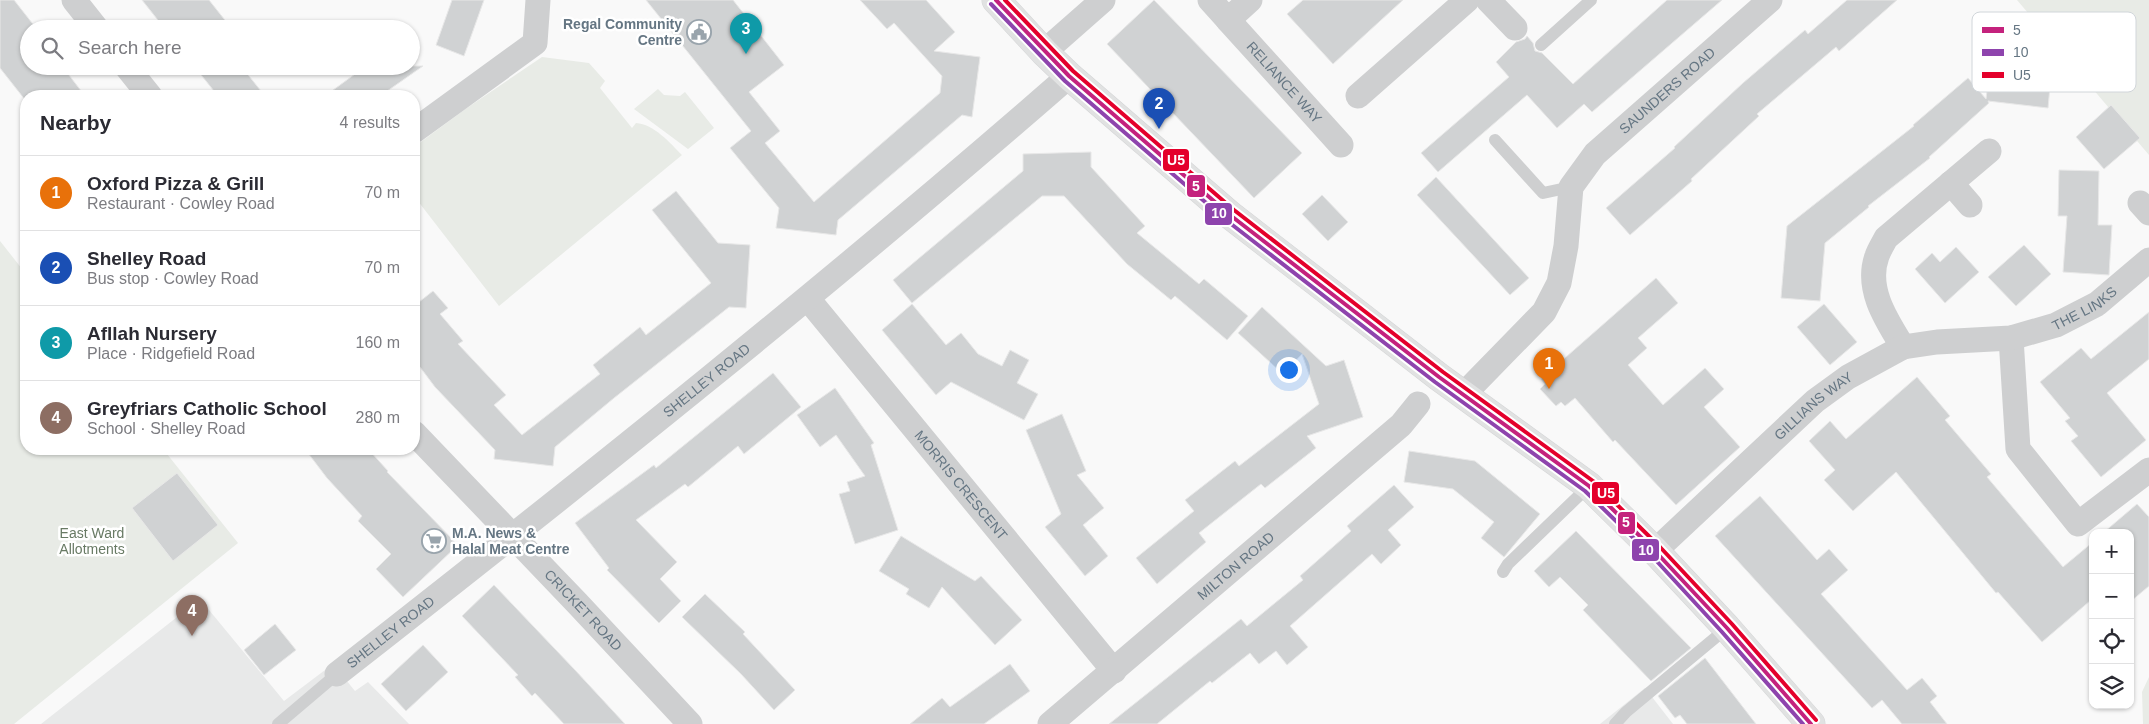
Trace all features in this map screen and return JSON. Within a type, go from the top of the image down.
[{"type":"main road","points":[[996,0],[1069,76],[1230,215],[1439,377],[1589,486],[1655,551],[1727,628],[1811,724]]},
{"type":"street","points":[[74,0],[90,20]]},
{"type":"street","points":[[420,127],[535,43],[538,0]]},
{"type":"street","points":[[1044,52],[1103,0]]},
{"type":"street","name":"RELIANCE WAY","points":[[1210,0],[1341,145]]},
{"type":"street","points":[[1228,20],[1250,0]]},
{"type":"street","points":[[1358,96],[1468,0]]},
{"type":"street","points":[[1488,0],[1515,28]]},
{"type":"street","name":"SAUNDERS ROAD","points":[[1571,187],[1595,154],[1770,0]]},
{"type":"street","points":[[133,75],[145,90]]},
{"type":"street","name":"SHELLEY ROAD","points":[[337,674],[513,536],[808,299],[1069,76]]},
{"type":"street","points":[[1903,347],[1883,316],[1874,287],[1876,257],[1886,238],[1990,151]]},
{"type":"street","points":[[1951,183],[1970,206]]},
{"type":"street","points":[[1464,394],[1544,312],[1559,284],[1566,246],[1571,187]]},
{"type":"street","name":"THE LINKS","points":[[2011,338],[2056,325],[2097,304],[2149,260]]},
{"type":"street","name":"MORRIS CRESCENT","points":[[808,299],[1114,671]]},
{"type":"street","points":[[2011,338],[2018,449],[2078,524],[2149,470]]},
{"type":"street","name":"GILLIANS WAY","points":[[1655,551],[1815,401],[1848,377],[1903,347],[1937,342],[2011,338]]},
{"type":"street","name":"MILTON ROAD","points":[[1050,724],[1401,425],[1418,404]]},
{"type":"street","name":"CRICKET ROAD","points":[[420,440],[690,724]]},
{"type":"lane","points":[[1541,45],[1591,0]]},
{"type":"lane","points":[[1495,140],[1543,193],[1571,187]]},
{"type":"lane","points":[[1503,572],[1508,564],[1589,486]]},
{"type":"lane","points":[[1615,724],[1626,712],[1727,628]]},
{"type":"lane","points":[[286,722],[337,674]]},
{"type":"shaded area","points":[[200,599],[284,701],[333,664],[355,691],[368,682],[409,724],[41,724]]},
{"type":"shaded area","points":[[1645,688],[1673,724],[1600,724]]},
{"type":"green space","points":[[2017,0],[2149,0],[2149,155],[2095,92],[2136,92],[2136,12],[2027,12]]},
{"type":"green space","points":[[542,57],[589,63],[605,81],[600,88],[632,128],[636,123],[655,130],[682,155],[499,306],[420,204],[420,143]]},
{"type":"green space","points":[[658,89],[664,95],[680,96],[685,92],[714,128],[688,149],[634,109]]},
{"type":"green space","name":"East Ward Allotments","points":[[0,241],[20,266],[20,455],[168,455],[238,543],[14,724],[0,724]]},
{"type":"green space","points":[[2149,677],[2149,724],[2143,724],[2142,692]]},
{"type":"building","points":[[0,0],[14,0],[30,20],[20,20],[20,75],[69,75],[80,90],[20,90],[20,93],[0,68]]},
{"type":"building","points":[[142,0],[209,0],[225,20],[158,20]]},
{"type":"building","points":[[452,0],[484,0],[464,56],[436,45]]},
{"type":"building","points":[[646,0],[733,0],[784,65],[749,92],[780,131],[765,143],[814,202],[940,93],[942,76],[894,23],[887,29],[860,0],[926,0],[955,32],[934,51],[980,57],[972,117],[962,115],[838,220],[836,235],[776,228],[779,208],[730,148],[751,131]]},
{"type":"building","points":[[1154,0],[1302,153],[1254,198],[1107,44]]},
{"type":"building","points":[[1303,0],[1403,0],[1333,64],[1287,14]]},
{"type":"building","points":[[1667,0],[1722,0],[1592,112],[1584,104],[1557,128],[1527,95],[1438,172],[1421,153],[1509,77],[1496,62],[1516,42],[1525,39],[1527,36],[1533,43],[1535,51],[1542,53],[1573,84]]},
{"type":"building","points":[[1847,0],[1897,0],[1839,51],[1836,47],[1757,114],[1759,116],[1691,179],[1692,181],[1630,235],[1606,208],[1675,148],[1743,83],[1805,30],[1808,34]]},
{"type":"building","points":[[201,75],[248,75],[260,90],[213,90]]},
{"type":"building","points":[[354,75],[410,75],[389,90],[333,90]]},
{"type":"building","points":[[1968,78],[1972,83],[1972,92],[1980,92],[1986,99],[1987,92],[2050,92],[2048,108],[1988,101],[1989,103],[1930,158],[1868,206],[1825,243],[1820,301],[1781,298],[1787,226],[1914,126]]},
{"type":"building","points":[[2111,105],[2140,138],[2104,169],[2076,137]]},
{"type":"building","points":[[1091,152],[1091,167],[1145,226],[1137,233],[1199,284],[1204,279],[1248,316],[1227,340],[1175,296],[1171,300],[1127,264],[1064,196],[1042,196],[912,303],[893,280],[1023,171],[1023,154]]},
{"type":"building","points":[[2059,170],[2099,171],[2098,225],[2112,225],[2109,275],[2063,272],[2067,216],[2058,216]]},
{"type":"building","points":[[1436,177],[1529,278],[1510,295],[1417,195]]},
{"type":"building","points":[[676,191],[718,243],[750,245],[746,308],[729,307],[614,398],[555,447],[553,466],[494,459],[495,450],[435,387],[420,367],[420,301],[433,291],[448,308],[440,314],[463,341],[458,344],[506,395],[494,405],[522,435],[600,374],[593,365],[640,327],[646,335],[711,283],[652,210]]},
{"type":"building","points":[[1322,195],[1348,222],[1328,241],[1302,214]]},
{"type":"building","points":[[2024,245],[2051,274],[2016,306],[1988,277]]},
{"type":"building","points":[[1956,247],[1979,272],[1945,303],[1915,269],[1932,253],[1940,262]]},
{"type":"building","points":[[1656,278],[1678,303],[1638,338],[1647,348],[1628,365],[1663,405],[1705,368],[1724,389],[1704,407],[1740,447],[1676,505],[1615,440],[1613,442],[1575,398],[1565,406],[1561,402],[1556,406],[1540,389],[1545,384],[1541,379]]},
{"type":"building","points":[[912,304],[946,345],[961,333],[978,354],[1002,366],[1010,350],[1029,360],[1017,383],[1038,394],[1024,420],[951,382],[936,395],[882,330]]},
{"type":"building","points":[[1824,304],[1857,342],[1830,365],[1797,327]]},
{"type":"building","points":[[1262,307],[1326,366],[1344,360],[1363,417],[1307,436],[1316,448],[1265,488],[1261,484],[1199,533],[1206,542],[1157,584],[1136,558],[1194,511],[1185,500],[1235,461],[1239,466],[1319,404],[1302,354],[1283,374],[1238,333]]},
{"type":"building","points":[[2149,312],[2149,359],[2107,393],[2146,440],[2101,477],[2071,441],[2078,436],[2065,421],[2070,418],[2040,382],[2081,348],[2091,359]]},
{"type":"building","points":[[773,373],[801,407],[744,454],[738,446],[688,487],[685,484],[636,520],[677,562],[660,579],[681,601],[659,623],[607,570],[609,568],[575,523],[654,465],[656,468]]},
{"type":"building","points":[[1917,377],[1950,416],[1945,420],[1991,474],[1987,477],[2063,567],[2089,545],[2089,602],[2042,642],[1998,592],[1996,593],[1896,472],[1853,511],[1824,480],[1835,470],[1809,441],[1830,421],[1846,439]]},
{"type":"building","points":[[835,388],[874,443],[871,445],[898,530],[855,544],[839,494],[850,491],[847,482],[865,476],[836,435],[820,447],[797,415]]},
{"type":"building","points":[[1062,414],[1086,471],[1077,475],[1104,508],[1083,525],[1108,556],[1085,576],[1045,527],[1061,514],[1026,430]]},
{"type":"building","points":[[1409,451],[1475,461],[1540,514],[1504,557],[1481,538],[1494,522],[1453,489],[1404,482]]},
{"type":"building","points":[[310,455],[373,455],[387,472],[458,545],[403,597],[376,569],[391,554],[358,521],[362,516],[327,478]]},
{"type":"building","points":[[177,473],[218,525],[173,561],[132,508]]},
{"type":"building","points":[[1394,485],[1414,507],[1388,530],[1401,545],[1381,564],[1372,554],[1290,626],[1308,647],[1287,665],[1276,651],[1259,664],[1250,653],[1212,683],[1210,681],[1157,724],[1109,724],[1241,619],[1247,626],[1303,580],[1300,576],[1351,531],[1347,526]]},
{"type":"building","points":[[1760,496],[1817,560],[1829,549],[1848,570],[1821,594],[1907,690],[1922,678],[1937,696],[1930,702],[1947,724],[1902,724],[1882,700],[1872,708],[1715,536]]},
{"type":"building","points":[[2137,504],[2149,517],[2149,586],[2134,599],[2134,529],[2108,529]]},
{"type":"building","points":[[1576,531],[1691,648],[1651,681],[1583,610],[1588,605],[1560,577],[1549,587],[1534,571]]},
{"type":"building","points":[[901,536],[975,581],[981,576],[1022,620],[995,645],[942,587],[929,608],[906,594],[909,589],[879,571]]},
{"type":"building","points":[[494,585],[625,724],[564,724],[535,693],[532,696],[515,677],[518,675],[462,616]]},
{"type":"building","points":[[705,594],[745,632],[743,634],[795,690],[774,710],[741,674],[682,617]]},
{"type":"building","points":[[275,624],[296,650],[264,675],[244,650]]},
{"type":"building","points":[[423,645],[448,672],[406,711],[381,684]]},
{"type":"building","points":[[1705,658],[1756,724],[1687,724],[1680,715],[1675,718],[1658,696]]},
{"type":"building","points":[[1010,664],[1030,691],[984,724],[910,724],[942,698],[950,707]]},
{"type":"transit line","name":"5","points":[[996,0],[1069,76],[1230,215],[1439,377],[1589,486],[1655,551],[1727,628],[1811,724]]},
{"type":"transit line","name":"U5","points":[[1005,0],[1073,71],[1234,210],[1443,372],[1593,481],[1660,547],[1732,624],[1816,720]]},
{"type":"transit line","name":"10","points":[[991,4],[1065,81],[1226,220],[1435,382],[1585,491],[1651,555],[1803,724]]},
{"type":"place","name":"Regal Community Centre","points":[[699,32]]},
{"type":"place","name":"Afllah Nursery","points":[[746,54]]},
{"type":"place","name":"Shelley Road","points":[[1159,129]]},
{"type":"place","name":"Oxford Pizza & Grill","points":[[1549,389]]},
{"type":"place","name":"M.A. News & Halal Meat Centre","points":[[434,541]]},
{"type":"place","name":"Greyfriars Catholic School","points":[[192,636]]}]
